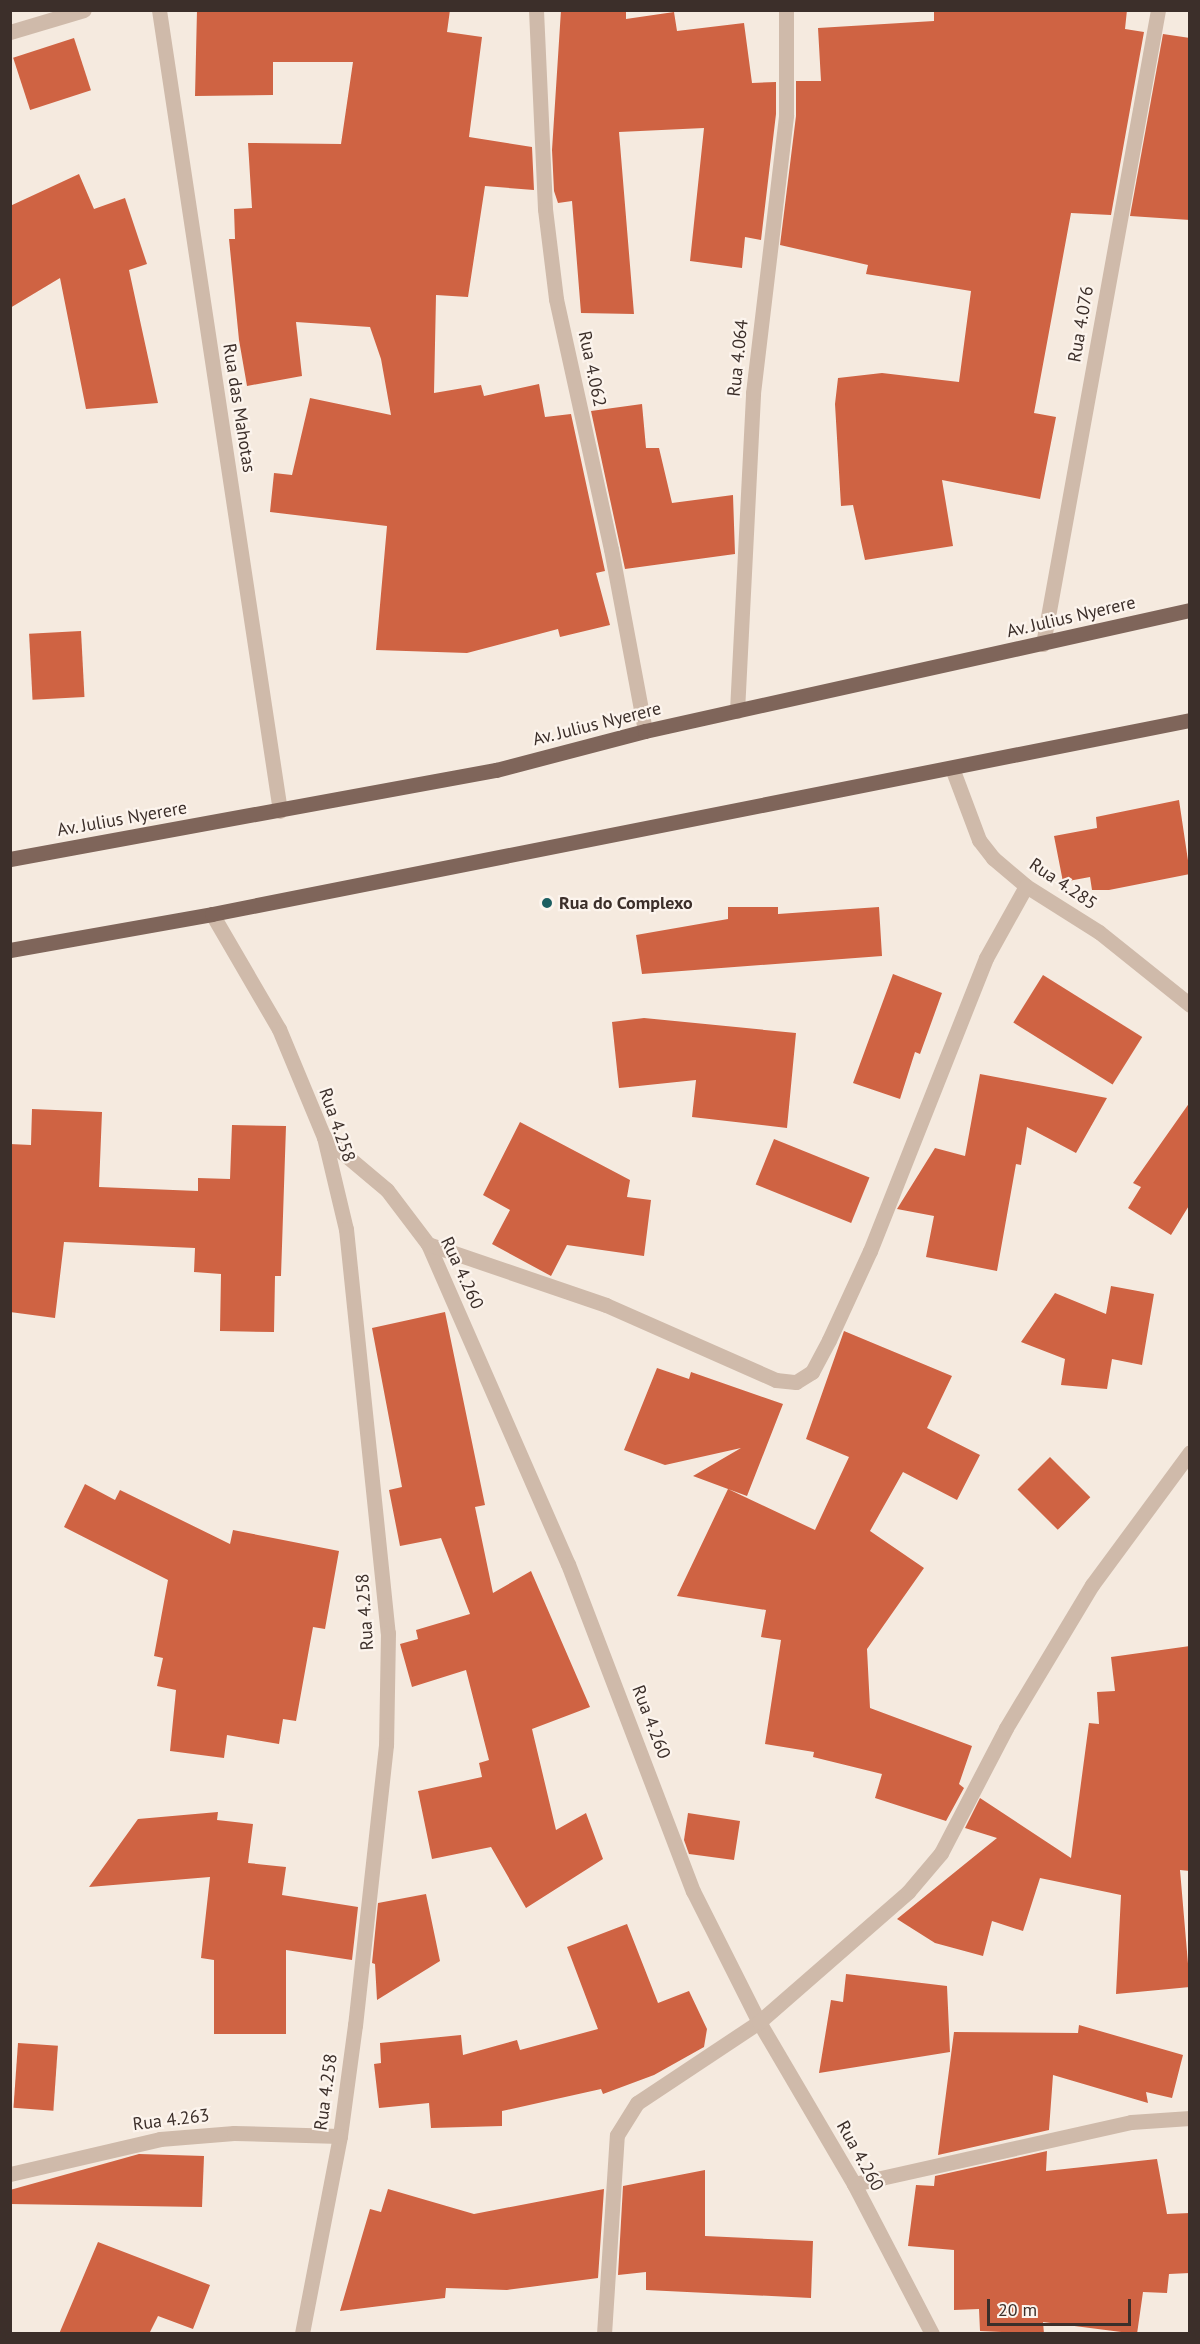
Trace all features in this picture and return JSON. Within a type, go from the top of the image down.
[{"type":"main road","name":"Av. Julius Nyerere","points":[[10,859],[496,770],[645,730],[1190,610]]},
{"type":"main road","points":[[10,950],[212,914],[1190,720]]},
{"type":"street","points":[[10,32],[84,10]]},
{"type":"street","name":"Rua das Mahotas","points":[[159,10],[280,811]]},
{"type":"street","name":"Rua 4.062","points":[[536,10],[545,209],[556,299],[611,549],[645,730]]},
{"type":"street","name":"Rua 4.064","points":[[737,711],[753,393],[786,116],[786,10]]},
{"type":"street","name":"Rua 4.076","points":[[1043,644],[1158,10]]},
{"type":"street","name":"Rua 4.285","points":[[952,768],[979,840],[993,858],[1026,886],[1099,932],[1190,1005]]},
{"type":"street","points":[[428,1244],[606,1305],[776,1380],[796,1382],[813,1372],[870,1251],[986,958],[1026,886]]},
{"type":"street","name":"Rua 4.258","points":[[212,914],[279,1029],[324,1137],[346,1228],[388,1633],[386,1745],[340,2136],[302,2334]]},
{"type":"street","name":"Rua 4.260","points":[[324,1137],[387,1190],[428,1244],[568,1564],[693,1891],[759,2022],[854,2184],[932,2334]]},
{"type":"street","points":[[604,2334],[617,2135],[637,2103],[759,2022],[908,1892],[941,1853],[1006,1728],[1092,1585],[1190,1452]]},
{"type":"street","points":[[854,2184],[1131,2122],[1190,2118]]},
{"type":"street","name":"Rua 4.263","points":[[10,2174],[160,2139],[234,2133],[340,2136]]},
{"type":"building","points":[[197,10],[450,10],[447,32],[482,37],[469,137],[532,147],[534,190],[485,186],[468,297],[436,295],[434,393],[481,385],[484,396],[539,384],[545,417],[571,414],[605,571],[596,573],[610,625],[560,637],[558,629],[467,653],[376,650],[387,526],[270,512],[274,473],[292,475],[310,398],[391,415],[381,359],[370,327],[296,322],[302,376],[247,386],[239,340],[229,239],[235,239],[234,209],[252,208],[248,143],[341,144],[353,62],[273,62],[273,95],[195,96]]},
{"type":"building","points":[[561,10],[626,10],[626,19],[674,12],[677,31],[744,23],[752,83],[776,82],[776,114],[761,240],[745,237],[742,268],[690,261],[704,128],[619,132],[634,314],[581,313],[572,201],[558,203],[554,191],[552,150]]},
{"type":"building","points":[[934,10],[1127,10],[1125,29],[1144,32],[1111,215],[1071,213],[1034,413],[1056,417],[1040,499],[942,480],[953,546],[865,560],[853,505],[841,506],[835,404],[838,378],[882,373],[959,382],[971,291],[866,274],[868,265],[780,245],[796,116],[796,81],[821,81],[818,28],[934,21]]},
{"type":"building","points":[[1163,34],[1190,38],[1190,220],[1130,216]]},
{"type":"building","points":[[74,38],[91,90],[30,110],[13,58]]},
{"type":"building","points":[[79,174],[94,209],[125,198],[147,264],[129,270],[158,403],[86,409],[60,278],[10,308],[10,206]]},
{"type":"building","points":[[642,404],[646,448],[659,448],[672,503],[733,495],[735,554],[625,569],[591,411]]},
{"type":"building","points":[[81,631],[84,697],[33,700],[29,634]]},
{"type":"building","points":[[1179,800],[1190,874],[1109,890],[1092,890],[1090,877],[1063,882],[1054,836],[1097,828],[1096,817]]},
{"type":"building","points":[[728,907],[778,907],[778,914],[879,907],[882,956],[642,974],[636,935],[728,919]]},
{"type":"building","points":[[893,974],[942,993],[920,1054],[915,1052],[900,1099],[853,1083]]},
{"type":"building","points":[[1043,975],[1142,1037],[1113,1084],[1013,1022]]},
{"type":"building","points":[[644,1018],[796,1033],[787,1128],[692,1117],[696,1080],[619,1088],[612,1022]]},
{"type":"building","points":[[980,1074],[1107,1098],[1076,1153],[1027,1127],[1021,1165],[1016,1164],[997,1271],[926,1257],[934,1216],[897,1209],[935,1148],[965,1156]]},
{"type":"building","points":[[1190,1102],[1190,1204],[1171,1235],[1128,1208],[1141,1187],[1133,1183]]},
{"type":"building","points":[[32,1109],[102,1112],[99,1187],[198,1191],[198,1178],[230,1179],[232,1125],[286,1126],[281,1276],[275,1276],[274,1332],[220,1331],[221,1274],[194,1272],[195,1248],[64,1242],[55,1318],[10,1312],[10,1144],[31,1145]]},
{"type":"building","points":[[520,1122],[630,1180],[627,1197],[651,1200],[644,1256],[567,1245],[551,1276],[492,1244],[510,1210],[483,1195]]},
{"type":"building","points":[[774,1139],[869,1178],[851,1223],[756,1184]]},
{"type":"building","points":[[1111,1286],[1154,1294],[1142,1365],[1112,1359],[1107,1389],[1061,1385],[1065,1359],[1021,1342],[1055,1293],[1106,1314]]},
{"type":"building","points":[[445,1312],[485,1505],[475,1507],[493,1593],[531,1571],[590,1707],[532,1729],[556,1830],[586,1813],[603,1859],[526,1908],[491,1847],[432,1859],[418,1791],[482,1777],[479,1763],[489,1760],[466,1670],[412,1687],[400,1644],[418,1639],[416,1630],[470,1614],[441,1538],[400,1546],[389,1490],[402,1487],[372,1328]]},
{"type":"building","points":[[844,1331],[952,1376],[927,1428],[980,1455],[957,1500],[903,1472],[870,1531],[924,1568],[867,1649],[870,1708],[972,1746],[959,1784],[964,1788],[946,1821],[875,1798],[882,1774],[813,1757],[814,1752],[765,1744],[781,1640],[761,1637],[766,1610],[677,1596],[728,1489],[815,1530],[849,1457],[806,1439]]},
{"type":"building","points":[[657,1368],[689,1379],[691,1372],[783,1404],[747,1496],[693,1476],[741,1448],[665,1465],[624,1450]]},
{"type":"building","points":[[1050,1457],[1090,1497],[1058,1530],[1017,1490]]},
{"type":"building","points":[[85,1484],[115,1500],[120,1490],[230,1544],[233,1530],[339,1551],[325,1629],[313,1627],[296,1721],[283,1719],[279,1744],[227,1735],[224,1758],[170,1751],[176,1690],[157,1686],[163,1658],[154,1656],[168,1580],[64,1527]]},
{"type":"building","points":[[1190,1646],[1190,1871],[1180,1870],[1190,1987],[1116,1994],[1121,1895],[1040,1878],[1023,1931],[992,1921],[983,1956],[935,1943],[897,1919],[997,1838],[965,1828],[980,1798],[1071,1858],[1089,1723],[1099,1724],[1097,1692],[1115,1691],[1111,1657]]},
{"type":"building","points":[[218,1812],[217,1820],[253,1824],[248,1863],[286,1867],[282,1895],[358,1907],[352,1960],[286,1950],[286,2034],[214,2034],[214,1960],[201,1958],[210,1877],[89,1887],[138,1819]]},
{"type":"building","points":[[688,1813],[740,1821],[734,1860],[689,1854],[684,1840]]},
{"type":"building","points":[[426,1894],[440,1961],[377,2000],[375,1964],[372,1963],[378,1903]]},
{"type":"building","points":[[627,1924],[658,2003],[689,1991],[707,2029],[704,2047],[654,2075],[603,2094],[601,2089],[502,2111],[502,2126],[431,2128],[429,2103],[379,2108],[374,2064],[381,2063],[380,2043],[461,2035],[463,2055],[517,2040],[520,2050],[598,2029],[567,1947]]},
{"type":"building","points":[[846,1974],[947,1986],[950,2052],[819,2073],[831,2000],[843,2002]]},
{"type":"building","points":[[1079,2025],[1183,2055],[1172,2098],[1146,2092],[1148,2103],[1053,2075],[1049,2130],[938,2155],[954,2032],[1078,2033]]},
{"type":"building","points":[[18,2043],[58,2046],[53,2111],[13,2108]]},
{"type":"building","points":[[1047,2151],[1046,2171],[1157,2159],[1167,2214],[1190,2213],[1190,2273],[1169,2274],[1167,2293],[1143,2292],[1137,2334],[1043,2322],[1044,2334],[980,2331],[979,2309],[954,2310],[954,2250],[908,2246],[916,2185],[934,2186],[935,2176]]},
{"type":"building","points":[[139,2154],[204,2156],[202,2207],[10,2204],[10,2190]]},
{"type":"building","points":[[705,2170],[705,2236],[813,2241],[811,2298],[646,2290],[646,2272],[618,2275],[623,2186]]},
{"type":"building","points":[[388,2189],[474,2214],[604,2189],[598,2278],[507,2290],[446,2288],[445,2298],[340,2311],[370,2209],[381,2212]]},
{"type":"building","points":[[98,2242],[210,2285],[193,2329],[158,2316],[149,2334],[59,2334]]},
{"type":"place","name":"Rua do Complexo","points":[[547,903]]}]
